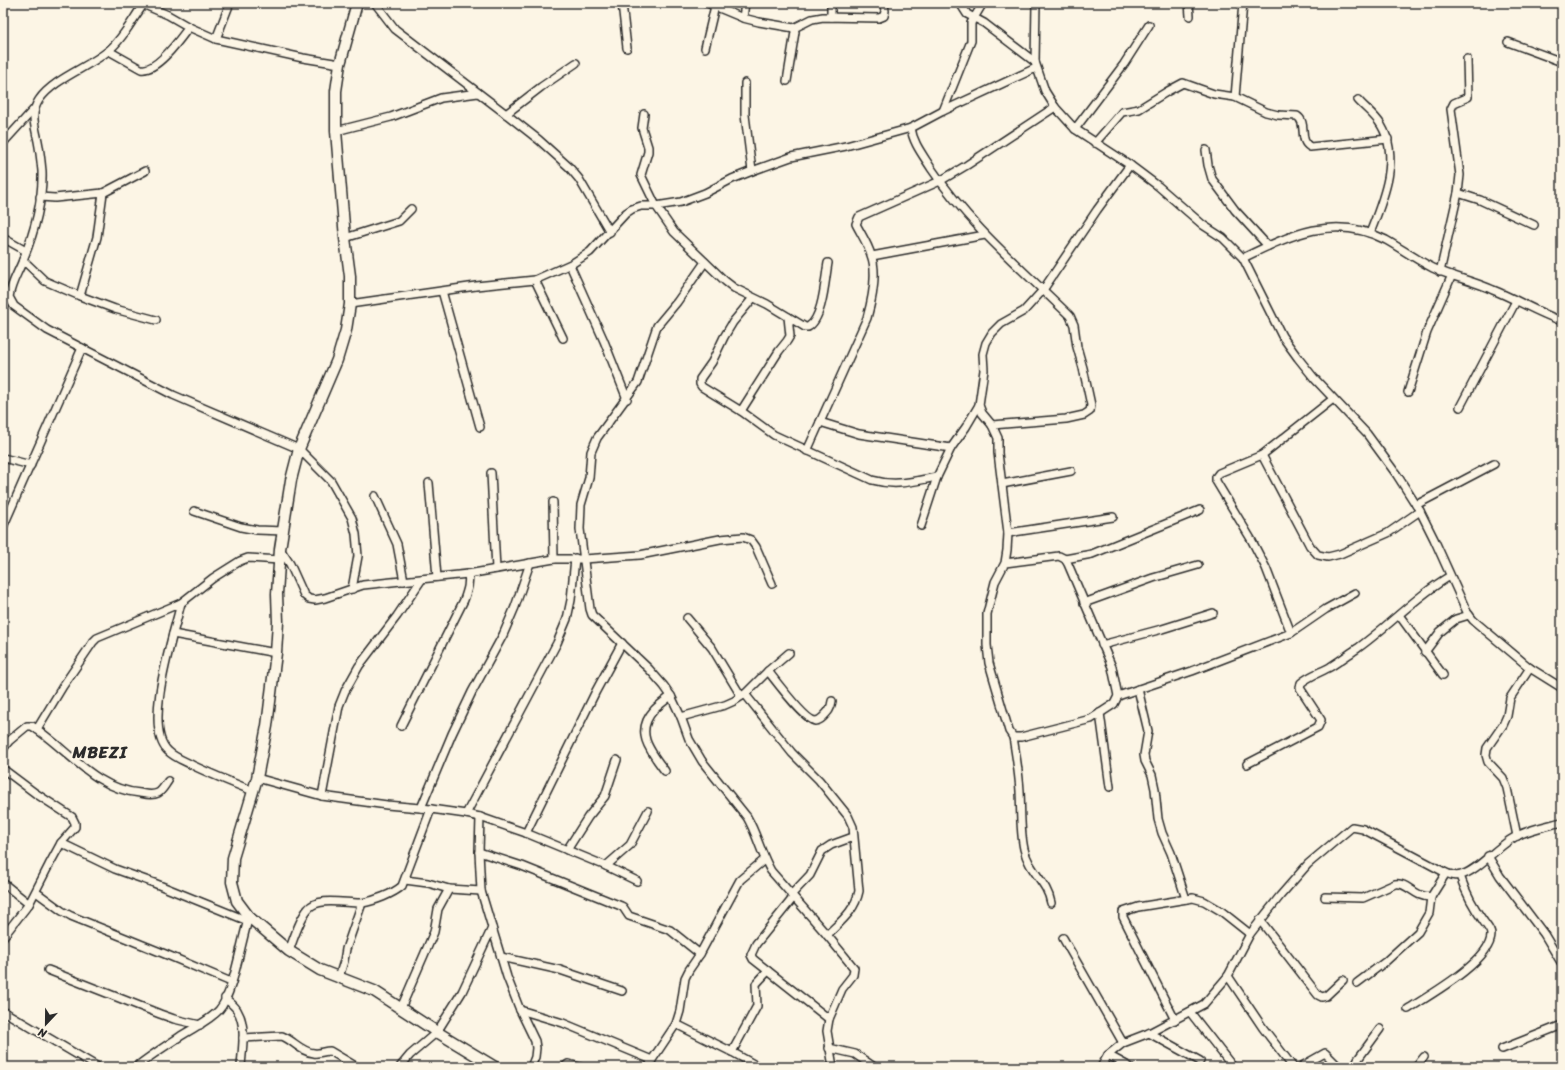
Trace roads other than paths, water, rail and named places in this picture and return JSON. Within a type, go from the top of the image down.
[{"type":"street","points":[[216,39],[230,3]]},
{"type":"street","points":[[136,1067],[149,1056],[200,1024],[219,1010],[231,982],[248,919],[237,901],[232,882],[233,858],[257,778],[267,726],[276,653],[278,622],[277,594],[280,549],[299,449],[336,360],[346,330],[350,304],[350,276],[345,238],[336,130],[336,91],[340,64],[357,3]]},
{"type":"street","points":[[375,3],[395,29],[539,140],[568,167],[579,179],[610,232]]},
{"type":"street","points":[[622,3],[627,48]]},
{"type":"street","points":[[707,3],[743,18],[766,24],[794,28],[812,19],[831,17],[878,18],[884,16],[884,3]]},
{"type":"street","points":[[743,18],[745,3]]},
{"type":"street","points":[[831,3],[831,17]]},
{"type":"street","points":[[960,3],[967,14],[990,27],[1035,65]]},
{"type":"street","points":[[943,111],[971,41],[971,27],[983,3]]},
{"type":"street","points":[[1036,3],[1035,65],[1045,91],[1055,107],[1075,129],[1130,165],[1158,186],[1203,225],[1223,238],[1243,258],[1282,336],[1298,358],[1367,434],[1381,452],[1418,508],[1469,615],[1489,634],[1530,668],[1562,687]]},
{"type":"street","points":[[1189,3],[1190,16]]},
{"type":"street","points":[[1236,97],[1243,3]]},
{"type":"street","points":[[3,143],[49,90],[109,51],[142,4],[216,39],[303,58],[340,64]]},
{"type":"street","points":[[705,48],[714,6]]},
{"type":"street","points":[[1075,129],[1124,64],[1149,25]]},
{"type":"street","points":[[109,51],[140,69],[145,70],[161,59],[189,27]]},
{"type":"street","points":[[787,81],[795,32],[794,28]]},
{"type":"street","points":[[1508,42],[1562,62]]},
{"type":"street","points":[[1440,272],[1458,193],[1460,175],[1457,141],[1451,108],[1454,103],[1468,97],[1467,59]]},
{"type":"street","points":[[506,114],[541,87],[576,63]]},
{"type":"street","points":[[350,304],[535,280],[570,265],[590,252],[626,213],[632,209],[641,206],[656,206],[681,202],[705,193],[732,179],[791,157],[846,146],[911,128],[1035,65]]},
{"type":"street","points":[[745,83],[745,115],[752,171]]},
{"type":"street","points":[[1095,143],[1122,112],[1139,109],[1183,83],[1222,96],[1236,97],[1266,112],[1298,116],[1302,120],[1304,142],[1310,147],[1388,139]]},
{"type":"street","points":[[336,130],[391,117],[441,98],[478,93]]},
{"type":"street","points":[[1358,100],[1381,123],[1388,139],[1389,170],[1387,187],[1370,233]]},
{"type":"street","points":[[807,451],[867,318],[872,300],[874,279],[872,256],[856,224],[859,217],[940,181],[1055,107]]},
{"type":"street","points":[[34,109],[34,124],[39,142],[42,172],[40,197],[34,228],[23,260],[11,286],[9,297],[14,306],[47,330],[173,395],[299,449],[331,481],[352,518],[356,534],[358,556],[352,589]]},
{"type":"street","points":[[644,114],[642,128],[648,147],[648,152],[641,173],[656,206],[674,232],[724,281],[805,327],[811,326],[820,310],[828,263]]},
{"type":"street","points":[[911,128],[912,137],[918,149],[953,199],[985,236],[1070,316],[1074,325],[1077,347],[1091,405],[1090,411],[1084,415],[1066,419],[992,425]]},
{"type":"street","points":[[1206,150],[1208,166],[1212,178],[1240,215],[1268,246]]},
{"type":"street","points":[[921,526],[937,477],[951,448],[979,405],[984,370],[983,354],[986,343],[992,333],[1001,324],[1024,311],[1043,290],[1097,210],[1130,165]]},
{"type":"street","points":[[40,197],[54,198],[103,193],[145,171]]},
{"type":"street","points":[[80,296],[97,237],[103,193]]},
{"type":"street","points":[[1458,193],[1480,200],[1534,225]]},
{"type":"street","points":[[345,238],[399,221],[411,209]]},
{"type":"street","points":[[1243,258],[1296,235],[1328,227],[1356,229],[1370,233],[1385,240],[1440,272],[1494,290],[1562,321]]},
{"type":"street","points":[[872,256],[985,236]]},
{"type":"street","points":[[3,238],[26,251]]},
{"type":"street","points":[[23,260],[44,281],[115,309],[156,320]]},
{"type":"street","points":[[705,262],[677,302],[657,326],[638,382],[597,438],[591,452],[589,478],[581,505],[580,529],[590,609],[592,615],[649,669],[672,696],[682,717],[689,739],[702,761],[747,817],[752,826],[764,860],[773,875],[852,964],[854,971],[842,990],[829,1019],[827,1031],[833,1067]]},
{"type":"street","points":[[570,265],[604,341],[627,399]]},
{"type":"street","points":[[1408,392],[1427,332],[1452,275]]},
{"type":"street","points":[[535,280],[563,338]]},
{"type":"street","points":[[442,291],[480,427]]},
{"type":"street","points":[[753,298],[727,332],[700,379],[700,384],[702,387],[741,411],[774,434],[807,451],[831,460],[872,480],[886,484],[900,484],[937,477]]},
{"type":"street","points":[[1460,407],[1516,300]]},
{"type":"street","points":[[741,411],[779,351],[788,341],[790,336],[788,317]]},
{"type":"street","points":[[3,526],[82,348]]},
{"type":"street","points":[[1291,633],[1266,568],[1251,539],[1216,481],[1216,477],[1219,473],[1262,455],[1334,399]]},
{"type":"street","points":[[979,405],[982,413],[992,425],[998,438],[998,453],[1008,533],[1008,550],[1005,563],[995,582],[987,614],[987,645],[989,663],[998,700],[1009,731],[1013,737],[1020,790],[1026,859],[1047,888],[1051,903]]},
{"type":"street","points":[[820,422],[859,434],[951,448]]},
{"type":"street","points":[[1262,455],[1310,546],[1318,555],[1328,557],[1340,554],[1388,533],[1418,508],[1494,464]]},
{"type":"street","points":[[3,458],[31,465]]},
{"type":"street","points":[[1002,484],[1071,470]]},
{"type":"street","points":[[491,473],[496,569]]},
{"type":"street","points":[[429,483],[437,577]]},
{"type":"street","points":[[375,496],[397,544],[404,581]]},
{"type":"street","points":[[553,502],[554,559]]},
{"type":"street","points":[[1005,563],[1059,556],[1065,559],[1092,554],[1200,510]]},
{"type":"street","points":[[194,511],[241,527],[257,530],[284,531]]},
{"type":"street","points":[[1008,533],[1113,517]]},
{"type":"street","points":[[280,549],[290,564],[304,594],[309,599],[315,600],[352,589],[363,584],[468,574],[554,559],[584,559],[640,554],[720,539],[744,537],[751,540],[756,547],[772,584]]},
{"type":"street","points":[[37,729],[63,686],[97,638],[181,603],[213,578],[240,561],[248,558],[279,560]]},
{"type":"street","points":[[466,814],[557,643],[567,619],[571,600],[575,558]]},
{"type":"street","points":[[1013,737],[1021,737],[1091,719],[1114,704],[1118,696],[1112,667],[1065,559]]},
{"type":"street","points":[[421,808],[452,734],[503,636],[530,563]]},
{"type":"street","points":[[1084,603],[1153,578],[1198,565]]},
{"type":"street","points":[[401,726],[464,600],[470,581],[468,574]]},
{"type":"street","points":[[1247,764],[1318,728],[1321,720],[1300,688],[1301,683],[1330,667],[1359,647],[1431,587],[1450,576]]},
{"type":"street","points":[[322,796],[339,706],[345,692],[358,666],[422,579]]},
{"type":"street","points":[[1118,696],[1199,669],[1291,633],[1326,609],[1355,593]]},
{"type":"street","points":[[181,603],[161,680],[158,725],[160,738],[166,749],[175,757],[253,791]]},
{"type":"street","points":[[1102,645],[1162,629],[1213,613]]},
{"type":"street","points":[[1399,615],[1443,675]]},
{"type":"street","points":[[1425,652],[1440,632],[1456,619],[1469,615]]},
{"type":"street","points":[[687,618],[712,648],[743,695],[818,780],[848,816],[853,827],[859,891],[857,901],[852,910],[827,935]]},
{"type":"street","points":[[174,634],[276,653]]},
{"type":"street","points":[[526,833],[596,690],[622,643]]},
{"type":"street","points":[[682,717],[725,705],[743,695],[789,653]]},
{"type":"street","points":[[1516,836],[1504,778],[1488,762],[1486,755],[1487,748],[1503,725],[1507,716],[1510,698],[1530,668]]},
{"type":"street","points":[[768,671],[792,702],[810,719],[815,721],[820,720],[829,711],[832,701]]},
{"type":"street","points":[[1138,689],[1148,731],[1144,754],[1145,761],[1152,775],[1158,819],[1186,899]]},
{"type":"street","points":[[665,771],[647,745],[644,732],[647,720],[654,710],[672,696]]},
{"type":"street","points":[[1100,713],[1110,787]]},
{"type":"street","points":[[3,749],[9,741],[27,726],[32,726],[83,769],[112,787],[129,792],[157,794],[168,781]]},
{"type":"street","points":[[567,850],[588,817],[605,796],[617,760]]},
{"type":"street","points":[[3,769],[35,793],[72,817],[75,823],[74,827],[61,843],[29,904],[3,937]]},
{"type":"street","points":[[257,778],[322,796],[431,809],[480,817],[526,833],[606,866],[637,881]]},
{"type":"street","points":[[289,951],[308,908],[315,903],[362,902],[397,890],[405,880],[431,809]]},
{"type":"street","points":[[606,866],[630,845],[648,811]]},
{"type":"street","points":[[480,817],[481,891],[507,977],[520,1010],[535,1041],[536,1048],[531,1067]]},
{"type":"street","points":[[1101,1067],[1108,1055],[1123,1043],[1149,1033],[1204,1004],[1228,976],[1250,934],[1260,920],[1308,864],[1352,827],[1363,829],[1446,873],[1460,876],[1470,872],[1488,856],[1516,836],[1562,822]]},
{"type":"street","points":[[829,1019],[752,959],[751,955],[752,951],[768,928],[810,875],[822,851],[831,845],[853,837]]},
{"type":"street","points":[[61,843],[115,869],[154,882],[248,919],[304,961],[339,977],[368,987],[494,1067]]},
{"type":"street","points":[[480,852],[550,877],[624,907],[629,916],[664,927],[676,933],[700,954]]},
{"type":"street","points":[[1488,856],[1500,876],[1544,934],[1562,964]]},
{"type":"street","points":[[520,1010],[563,1023],[650,1064],[676,1024],[680,1011],[685,978],[689,970],[700,954],[740,880],[764,860]]},
{"type":"street","points":[[1357,983],[1385,962],[1418,932],[1429,913],[1431,897],[1446,873]]},
{"type":"street","points":[[1408,1009],[1464,973],[1476,961],[1489,941],[1491,935],[1489,929],[1473,907],[1460,876]]},
{"type":"street","points":[[405,880],[428,883],[449,890],[481,891]]},
{"type":"street","points":[[3,883],[29,904]]},
{"type":"street","points":[[1325,897],[1363,898],[1400,883],[1420,896],[1431,897]]},
{"type":"street","points":[[401,1008],[434,932],[438,909],[449,890]]},
{"type":"street","points":[[36,892],[71,916],[231,982]]},
{"type":"street","points":[[1174,1020],[1122,917],[1122,914],[1125,911],[1138,907],[1193,898],[1204,901],[1221,911],[1250,934]]},
{"type":"street","points":[[339,977],[346,949],[362,902]]},
{"type":"street","points":[[1260,920],[1318,995],[1322,997],[1326,996],[1343,980]]},
{"type":"street","points":[[400,1067],[410,1055],[437,1032],[462,992],[492,928]]},
{"type":"street","points":[[1064,938],[1123,1043]]},
{"type":"street","points":[[502,957],[560,970],[622,991]]},
{"type":"street","points":[[48,970],[167,1016],[200,1024]]},
{"type":"street","points":[[732,1052],[757,1006],[756,984],[768,971]]},
{"type":"street","points":[[1228,976],[1263,1028],[1293,1067]]},
{"type":"street","points":[[225,998],[236,1008],[240,1017],[243,1038],[241,1067]]},
{"type":"street","points":[[3,1010],[98,1067]]},
{"type":"street","points":[[1190,1012],[1233,1067]]},
{"type":"street","points":[[676,1024],[759,1067]]},
{"type":"street","points":[[1502,1049],[1562,1025]]},
{"type":"street","points":[[1354,1067],[1358,1058],[1380,1029]]},
{"type":"street","points":[[1149,1033],[1200,1061]]},
{"type":"street","points":[[243,1038],[282,1036],[311,1053],[315,1054],[330,1051],[357,1067]]},
{"type":"street","points":[[829,1048],[855,1054],[874,1067]]},
{"type":"street","points":[[1300,1067],[1325,1053],[1338,1067]]},
{"type":"street","points":[[1108,1055],[1130,1067]]},
{"type":"street","points":[[1416,1067],[1424,1057]]},
{"type":"street","points":[[564,1067],[568,1064],[580,1067]]},
{"type":"district","name":"MBEZI","points":[[100,752]]}]
